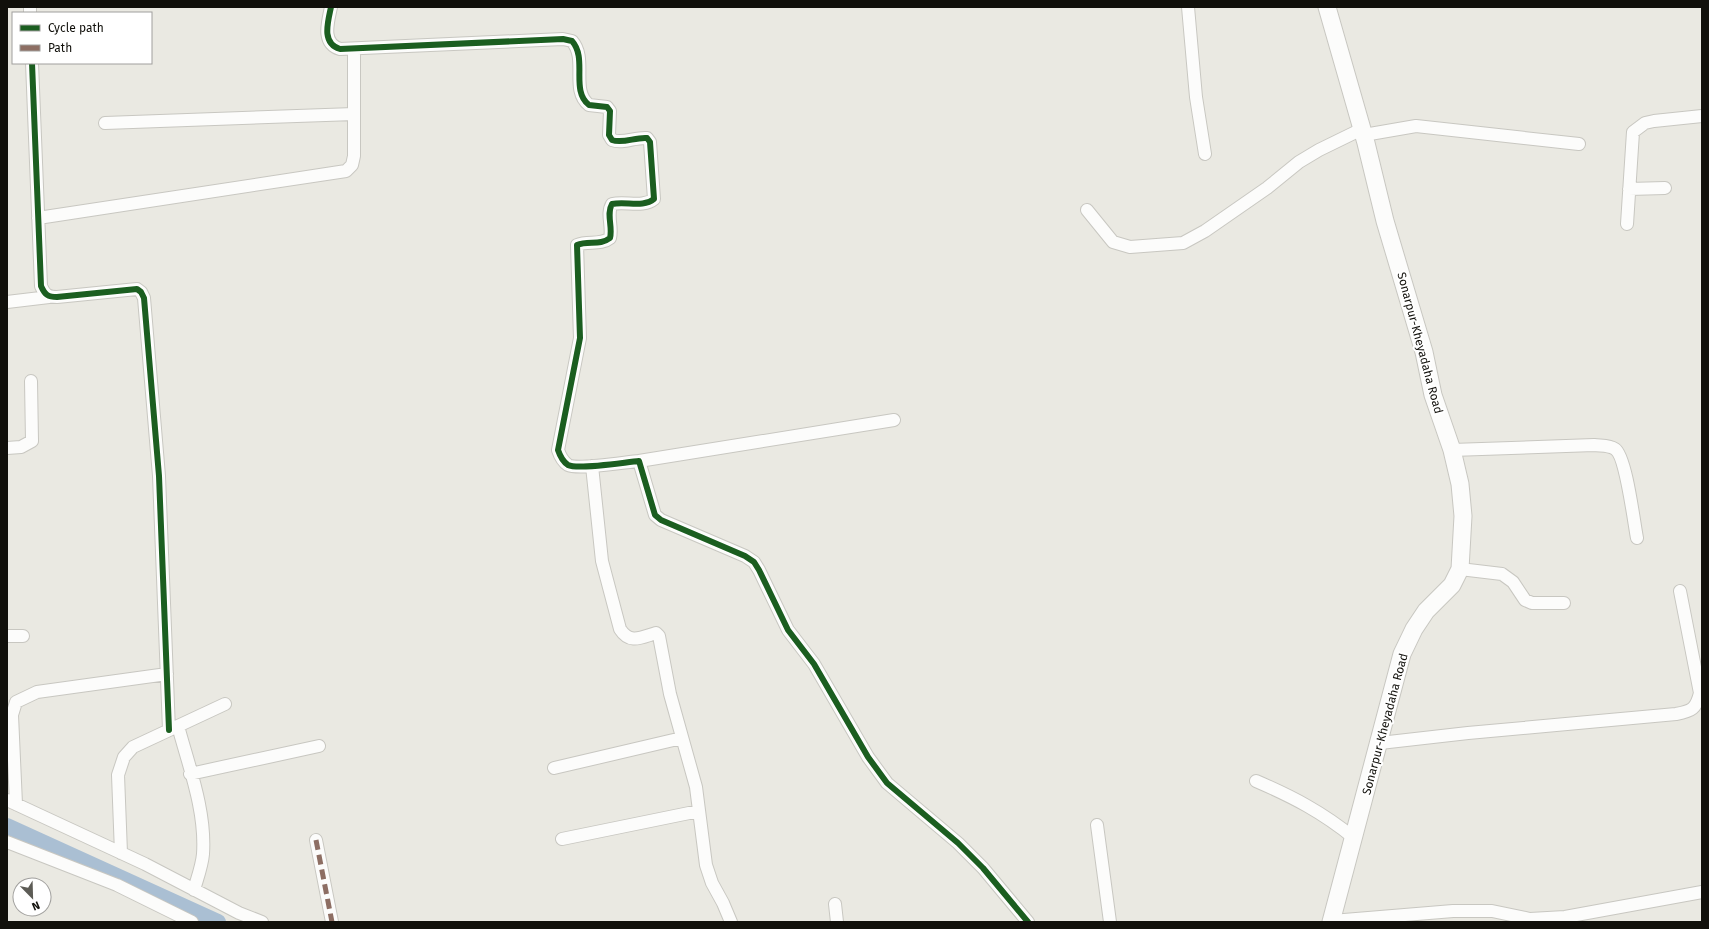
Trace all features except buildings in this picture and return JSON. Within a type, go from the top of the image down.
[{"type":"main road","name":"Sonarpur-Kheyadaha Road","points":[[1327,7],[1363,132],[1385,221],[1424,352],[1433,395],[1452,450],[1460,484],[1463,516],[1460,569],[1452,585],[1426,611],[1414,629],[1402,654],[1380,743],[1332,922]]},
{"type":"street","points":[[330,7],[327,30],[328,40],[334,47],[340,49],[563,39],[572,41],[578,52],[581,95],[589,105],[606,107],[610,111],[609,134],[612,140],[617,142],[647,138],[650,142],[654,199],[645,204],[620,202],[612,204],[610,208],[610,238],[602,242],[582,243],[577,245],[580,338],[558,450],[562,459],[569,465],[592,466],[639,461],[894,420]]},
{"type":"street","points":[[1188,7],[1196,98],[1205,154]]},
{"type":"street","points":[[38,218],[346,172],[352,165],[354,156],[354,49]]},
{"type":"street","points":[[32,64],[41,286],[44,293],[49,297]]},
{"type":"street","points":[[105,123],[354,114]]},
{"type":"street","points":[[1627,224],[1633,132],[1645,123],[1702,116]]},
{"type":"street","points":[[1087,210],[1113,242],[1130,247],[1183,243],[1218,223],[1267,188],[1299,162],[1319,150],[1363,132],[1416,126],[1579,144]]},
{"type":"street","points":[[1629,189],[1665,188]]},
{"type":"street","points":[[7,302],[137,289],[142,292],[144,298],[159,476],[167,674],[174,728],[190,774],[201,814],[203,834],[203,856],[194,890]]},
{"type":"street","points":[[7,448],[20,447],[32,441],[31,381]]},
{"type":"street","points":[[1452,450],[1606,446],[1616,450],[1621,456],[1625,472],[1637,538]]},
{"type":"street","points":[[639,461],[655,515],[661,520],[745,556],[754,562],[760,570],[788,630],[814,664],[868,757],[887,783],[958,843],[983,868],[1028,922]]},
{"type":"street","points":[[592,466],[602,561],[620,629],[624,636],[629,639],[656,633],[659,636],[670,694],[692,770],[706,865],[712,883],[731,922]]},
{"type":"street","points":[[1460,569],[1502,574],[1513,582],[1525,600],[1532,603],[1564,603]]},
{"type":"street","points":[[1380,743],[1468,733],[1676,714],[1690,711],[1697,703],[1700,693],[1680,591]]},
{"type":"street","points":[[7,636],[23,636]]},
{"type":"street","points":[[167,674],[37,692],[16,702],[12,715],[12,802],[121,853],[239,913],[262,922]]},
{"type":"street","points":[[121,853],[118,775],[124,757],[133,747],[225,704]]},
{"type":"street","points":[[554,768],[682,738]]},
{"type":"street","points":[[190,774],[319,746]]},
{"type":"street","points":[[1256,781],[1296,798],[1314,808],[1354,838]]},
{"type":"street","points":[[562,839],[699,811]]},
{"type":"street","points":[[1097,825],[1110,922]]},
{"type":"street","points":[[316,840],[332,922]]},
{"type":"street","points":[[7,842],[116,885],[192,922]]},
{"type":"street","points":[[1332,922],[1453,911],[1492,911],[1530,919],[1565,917],[1702,892]]},
{"type":"street","points":[[835,904],[837,922]]},
{"type":"waterway","points":[[7,826],[218,922]]},
{"type":"marked path","points":[[316,840],[332,922]]},
{"type":"cycle path","points":[[331,7],[327,31],[328,37],[330,42],[340,49],[563,39],[572,41],[577,48],[579,56],[579,83],[583,99],[589,105],[607,107],[610,111],[609,135],[612,140],[625,141],[638,138],[647,138],[650,142],[654,199],[650,202],[640,204],[612,204],[610,208],[610,238],[602,242],[577,245],[580,338],[558,450],[560,456],[568,465],[581,467],[639,461],[655,515],[661,520],[745,556],[754,562],[788,630],[814,664],[868,757],[887,783],[958,843],[983,868],[1028,922]]},
{"type":"cycle path","points":[[32,64],[41,286],[47,295],[54,297],[137,289],[141,292],[144,298],[159,476],[169,730]]}]
